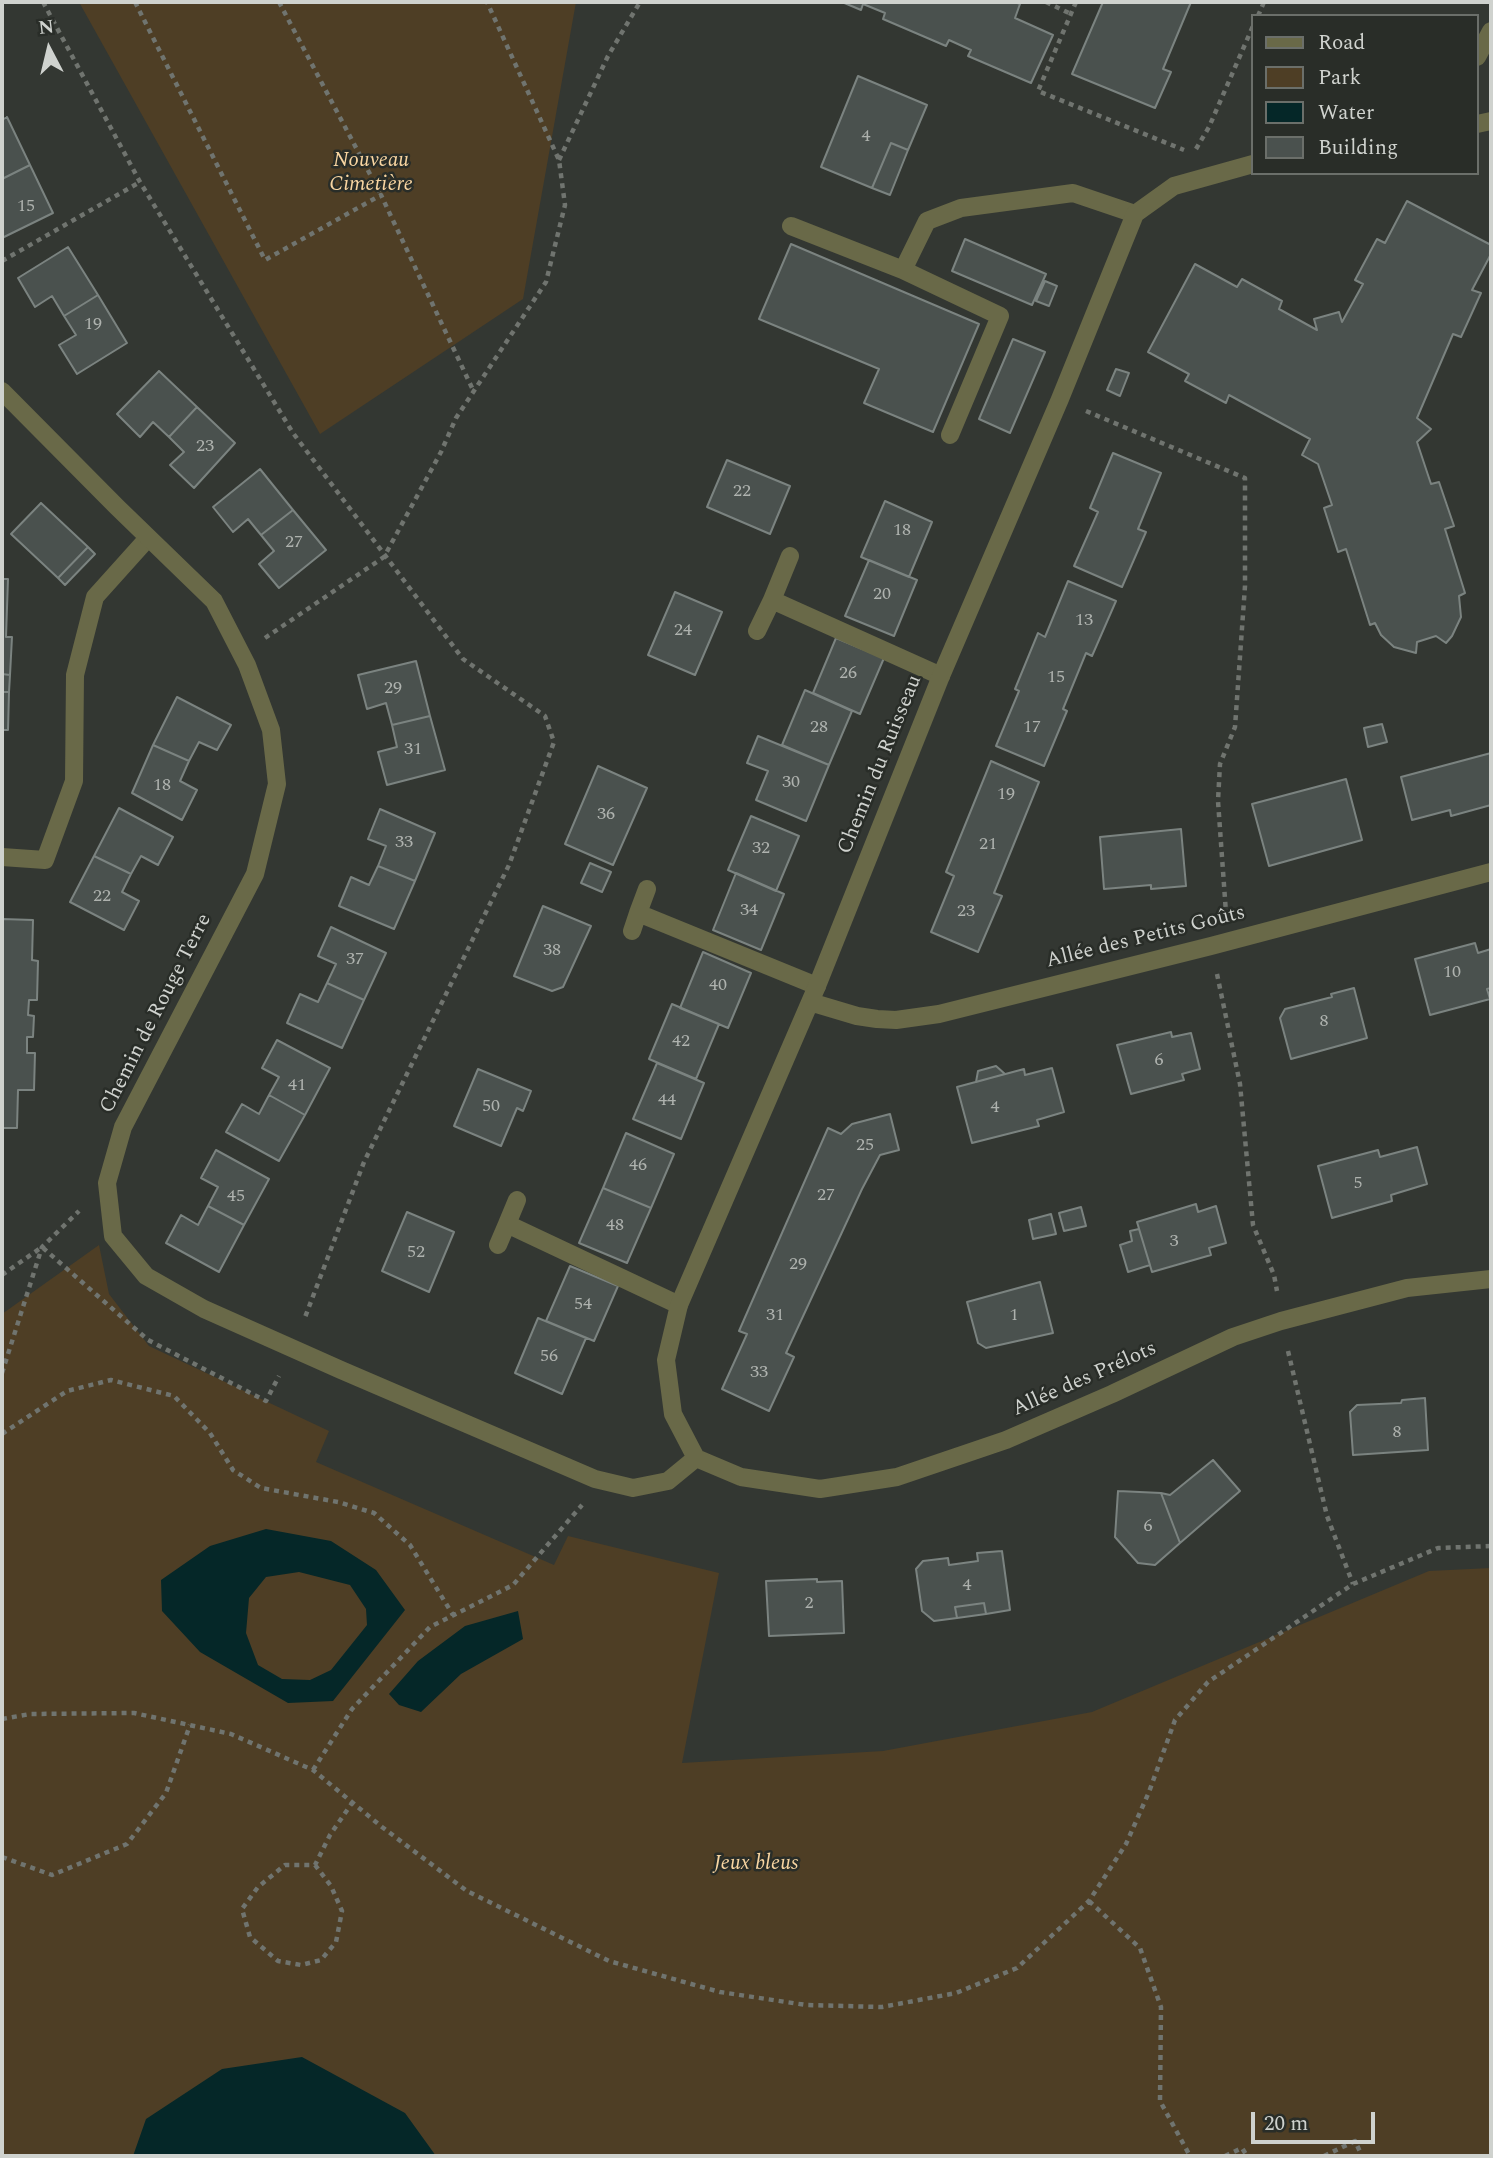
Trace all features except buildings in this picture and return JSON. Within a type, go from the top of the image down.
[{"type":"street","points":[[1479,53],[1491,31]]},
{"type":"street","points":[[903,270],[927,221],[961,208],[1073,192],[1135,214],[1174,186],[1252,164]]},
{"type":"street","name":"Chemin du Ruisseau","points":[[696,1458],[673,1414],[666,1360],[679,1305],[814,994],[941,676],[1060,399],[1135,214]]},
{"type":"street","points":[[791,226],[903,270],[1000,316],[950,435]]},
{"type":"street","name":"Chemin de Rouge Terre","points":[[2,390],[214,601],[242,654],[271,730],[277,784],[255,874],[123,1127],[107,1183],[113,1237],[146,1276],[204,1309],[595,1479],[633,1488],[668,1482],[696,1458]]},
{"type":"street","points":[[2,857],[45,860],[74,781],[75,675],[95,597],[148,538]]},
{"type":"street","points":[[757,631],[790,556]]},
{"type":"street","points":[[772,600],[941,676]]},
{"type":"street","name":"Allée des Petits Goûts","points":[[638,913],[857,1016],[877,1019],[939,1014],[1491,872]]},
{"type":"street","points":[[632,931],[647,889]]},
{"type":"street","points":[[498,1245],[517,1199]]},
{"type":"street","points":[[508,1224],[679,1305]]},
{"type":"street","name":"Allée des Prélots","points":[[696,1458],[741,1477],[820,1489],[897,1477],[1006,1440],[1233,1337],[1281,1321],[1407,1288],[1491,1279]]},
{"type":"path","points":[[42,1247],[148,1340],[266,1401],[293,1349],[364,1162],[509,865],[554,742],[545,716],[463,659],[293,433],[140,182],[43,2]]},
{"type":"path","points":[[135,2],[265,260],[381,195]]},
{"type":"path","points":[[279,2],[381,195],[475,392]]},
{"type":"path","points":[[242,654],[384,557],[441,452],[456,418],[547,282],[565,205],[559,160],[487,2]]},
{"type":"path","points":[[559,160],[608,56],[640,2]]},
{"type":"path","points":[[1046,2],[1071,14]]},
{"type":"path","points":[[1076,2],[1038,91],[1193,154],[1209,127],[1252,28]]},
{"type":"path","points":[[2,261],[140,182]]},
{"type":"path","points":[[1060,399],[1245,478],[1245,586],[1235,727],[1220,764],[1219,944],[1240,1084],[1253,1225],[1274,1275],[1281,1321],[1327,1516],[1353,1584]]},
{"type":"path","points":[[2,1275],[42,1247],[107,1183]]},
{"type":"path","points":[[2,1373],[42,1247]]},
{"type":"path","points":[[2,1434],[67,1391],[111,1380],[174,1396],[210,1433],[233,1470],[261,1488],[338,1502],[374,1513],[410,1545],[453,1615]]},
{"type":"path","points":[[313,1770],[352,1709],[430,1627],[513,1585],[582,1507],[595,1479]]},
{"type":"path","points":[[2,1718],[30,1714],[134,1713],[231,1734],[313,1770],[467,1891],[609,1961],[720,1992],[806,2005],[882,2007],[956,1993],[1017,1968],[1089,1900],[1126,1844],[1149,1792],[1175,1720],[1208,1682],[1353,1584],[1438,1548],[1491,1546]]},
{"type":"path","points":[[2,1857],[52,1875],[127,1844],[166,1793],[190,1725]]},
{"type":"path","points":[[315,1865],[330,1835],[352,1802]]},
{"type":"path","points":[[315,1865],[331,1886],[342,1911],[337,1942],[321,1961],[301,1965],[278,1961],[250,1937],[242,1909],[258,1887],[285,1866],[315,1865]]},
{"type":"path","points":[[1089,1900],[1140,1948],[1161,2007],[1160,2101],[1190,2156]]},
{"type":"path","points":[[1324,2156],[1355,2141],[1362,2156]]},
{"type":"path","points":[[1225,2156],[1242,2148],[1247,2156]]},
{"type":"green space","name":"Nouveau Cimetière","points":[[79,2],[576,2],[523,299],[320,434]]},
{"type":"green space","name":"Jeux bleus","points":[[99,1245],[109,1294],[149,1346],[329,1431],[316,1462],[554,1565],[568,1536],[719,1573],[682,1763],[883,1751],[1092,1712],[1429,1571],[1491,1568],[1491,2156],[2,2156],[2,1314]]},
{"type":"water","points":[[266,1529],[331,1541],[376,1570],[405,1610],[333,1701],[288,1703],[200,1652],[162,1611],[161,1580],[210,1546]],"holes":[[[299,1572],[350,1585],[366,1609],[367,1625],[331,1670],[310,1680],[282,1679],[258,1665],[246,1633],[249,1598],[266,1577]]]},
{"type":"water","points":[[518,1611],[523,1639],[461,1674],[421,1712],[399,1705],[389,1694],[418,1661],[465,1626]]},
{"type":"water","points":[[302,2057],[405,2113],[436,2156],[133,2156],[146,2119],[222,2069]]}]
